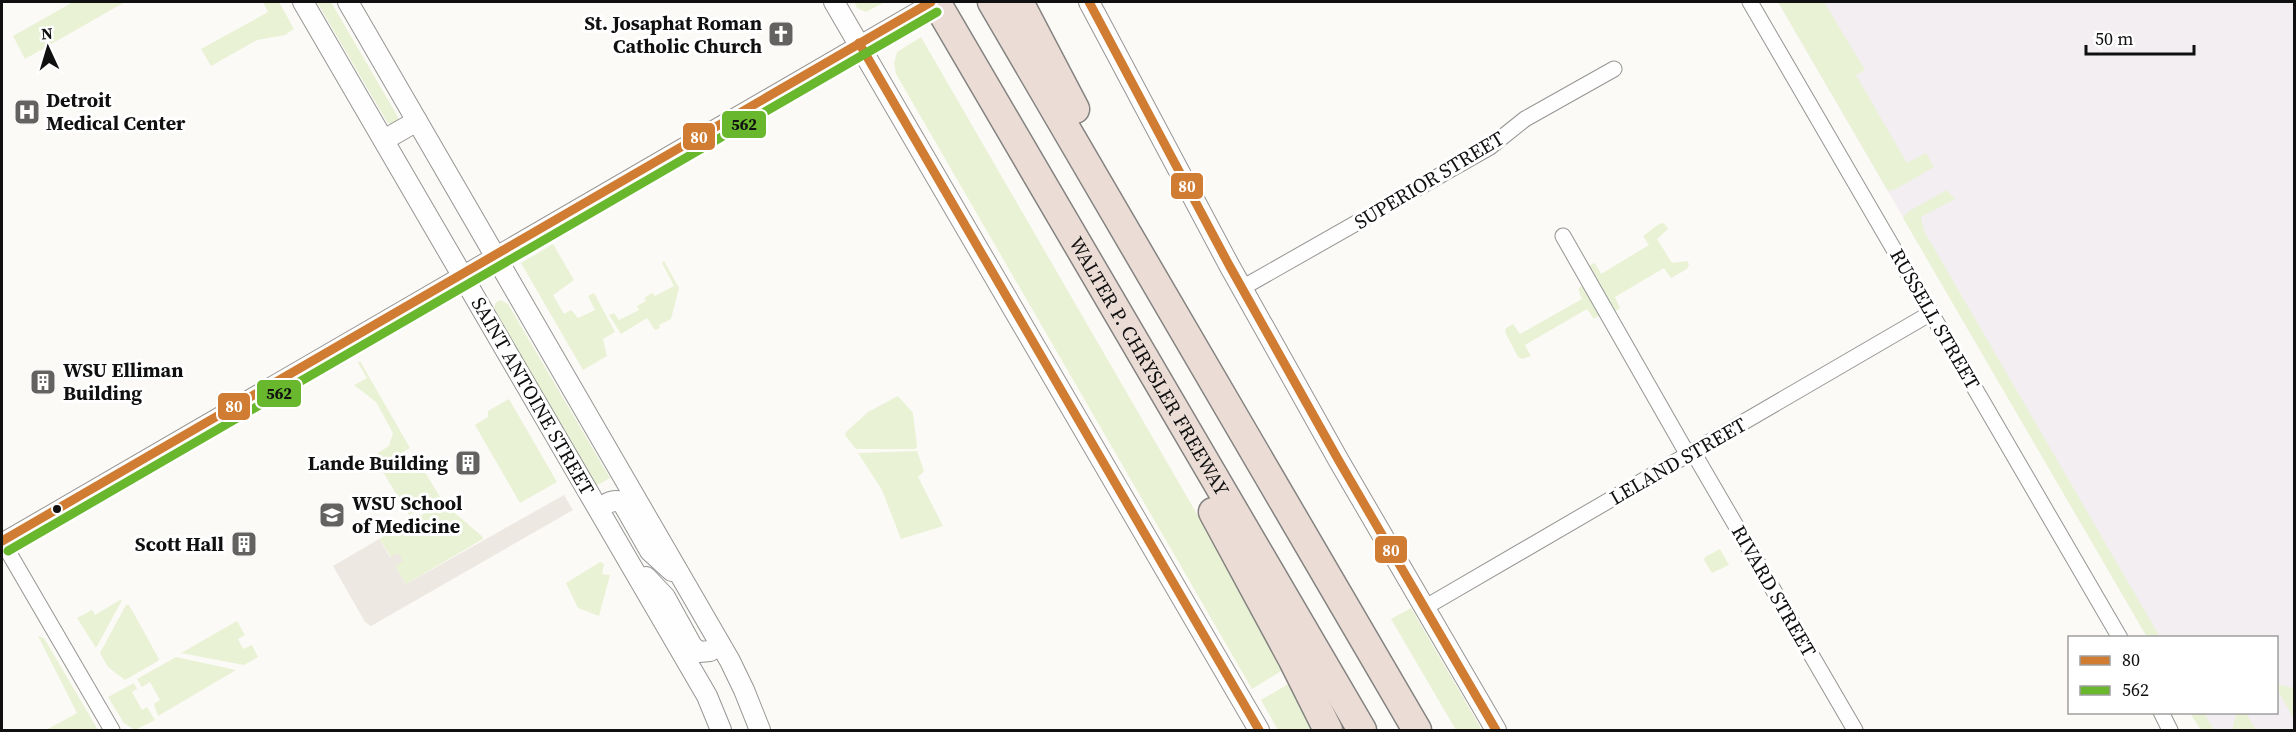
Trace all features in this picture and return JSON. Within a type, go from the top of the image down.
[{"type":"highway","name":"WALTER P. CHRYSLER FREEWAY","points":[[934,2],[1177,411],[1362,730]]},
{"type":"highway","points":[[992,2],[1410,720],[1426,730]]},
{"type":"highway","points":[[1019,2],[1073,104],[1104,195]]},
{"type":"highway","points":[[1177,411],[1196,479],[1328,730]]},
{"type":"street","name":"SAINT ANTOINE STREET","points":[[303,2],[707,696],[721,730]]},
{"type":"street","name":"SAINT ANTOINE STREET","points":[[348,2],[685,582],[744,690],[760,730]]},
{"type":"street","points":[[834,2],[1259,730]]},
{"type":"street","points":[[112,730],[2,541],[859,43],[934,2]]},
{"type":"street","points":[[1089,2],[1242,288],[1496,730]]},
{"type":"street","name":"RUSSELL STREET","points":[[1750,2],[2119,636]]},
{"type":"street","name":"SUPERIOR STREET","points":[[1242,288],[1480,153],[1525,119],[1614,69]]},
{"type":"street","points":[[384,140],[417,121]]},
{"type":"street","name":"RIVARD STREET","points":[[1563,236],[1855,730]]},
{"type":"street","name":"LELAND STREET","points":[[1424,608],[1931,313]]},
{"type":"street","points":[[599,509],[609,502],[616,500],[622,502],[650,551],[685,582]]},
{"type":"street","points":[[627,558],[665,597],[692,646],[699,652],[710,651],[720,644]]},
{"type":"street","points":[[2162,714],[2170,730]]},
{"type":"shaded area","points":[[1778,2],[2294,2],[2294,730],[2201,730],[2191,714],[2278,714],[2278,636],[2146,636]]},
{"type":"shaded area","points":[[564,495],[573,510],[371,626],[365,622],[333,566],[379,539],[390,557],[398,553],[403,561],[395,566],[406,584]]},
{"type":"green space","points":[[73,2],[125,2],[25,59],[13,36]]},
{"type":"green space","points":[[263,2],[279,2],[294,29],[285,35],[257,40],[211,66],[201,49],[268,12]]},
{"type":"green space","points":[[317,2],[331,2],[398,117],[398,121],[391,125],[387,122]]},
{"type":"green space","points":[[854,2],[885,2],[866,12],[857,8]]},
{"type":"green space","points":[[1778,2],[1824,2],[1865,70],[1856,75],[1907,163],[1926,153],[1934,167],[1896,189],[1888,191]]},
{"type":"green space","points":[[921,37],[1286,668],[1252,689],[896,74],[894,63],[897,52]]},
{"type":"green space","points":[[1947,190],[1955,199],[1921,217],[1924,231],[2159,636],[2146,636],[1903,218],[1909,211]]},
{"type":"green space","points":[[1664,223],[1668,229],[1657,239],[1672,263],[1687,261],[1689,264],[1687,269],[1671,278],[1664,268],[1615,297],[1620,308],[1614,312],[1588,266],[1595,263],[1601,274],[1649,245],[1643,236]]},
{"type":"green space","points":[[553,244],[574,280],[553,295],[564,314],[571,310],[578,318],[595,310],[588,296],[594,293],[615,332],[603,339],[607,356],[583,370],[521,263]]},
{"type":"green space","points":[[664,261],[679,288],[671,319],[659,325],[660,328],[655,330],[647,318],[621,334],[609,315],[614,313],[619,320],[639,310],[637,306],[646,301],[644,298],[652,293],[655,296],[674,286],[662,263]]},
{"type":"green space","points":[[1583,285],[1600,315],[1594,319],[1587,309],[1525,345],[1531,356],[1522,359],[1518,357],[1505,332],[1506,328],[1513,324],[1520,334],[1582,299],[1578,289]]},
{"type":"green space","points":[[501,300],[508,304],[610,478],[596,486],[494,309],[496,302]]},
{"type":"green space","points":[[360,361],[410,448],[380,465],[375,455],[389,446],[393,433],[376,402],[354,385],[367,378],[358,363]]},
{"type":"green space","points":[[898,396],[913,413],[917,447],[915,449],[856,449],[845,435],[846,432],[868,412]]},
{"type":"green space","points":[[509,399],[557,482],[520,503],[475,425],[488,417],[488,411]]},
{"type":"green space","points":[[917,451],[924,471],[918,477],[943,526],[901,539],[882,490],[858,453]]},
{"type":"green space","points":[[414,454],[440,497],[409,515],[383,472]]},
{"type":"green space","points":[[443,503],[483,539],[406,584],[395,566],[403,560],[391,557],[379,539]]},
{"type":"green space","points":[[1720,549],[1729,565],[1712,573],[1704,560],[1705,557]]},
{"type":"green space","points":[[600,562],[604,564],[602,574],[610,575],[599,616],[578,608],[566,583]]},
{"type":"green space","points":[[122,600],[96,648],[77,618],[92,610],[95,615]]},
{"type":"green space","points":[[126,605],[129,605],[159,659],[125,680],[108,667],[100,653]]},
{"type":"green space","points":[[1411,608],[1482,730],[1456,730],[1391,619]]},
{"type":"green space","points":[[237,621],[245,635],[238,639],[243,649],[252,645],[258,657],[244,665],[181,653]]},
{"type":"green space","points":[[38,636],[44,638],[98,730],[46,730],[77,713]]},
{"type":"green space","points":[[176,657],[236,670],[158,716],[154,704],[160,700],[150,682],[142,687],[137,679]]},
{"type":"green space","points":[[1295,680],[1318,730],[1278,730],[1261,700]]},
{"type":"green space","points":[[134,683],[137,689],[132,692],[142,710],[147,707],[155,720],[135,730],[124,723],[108,697]]},
{"type":"green space","points":[[2278,684],[2294,688],[2294,719],[2278,691]]},
{"type":"green space","points":[[2191,714],[2205,714],[2214,730],[2201,730]]},
{"type":"green space","points":[[2236,714],[2247,714],[2256,730],[2232,730]]},
{"type":"transit line","name":"80","points":[[2,541],[931,2]]},
{"type":"transit line","name":"80","points":[[1089,2],[1229,265],[1339,461],[1496,730]]},
{"type":"transit line","name":"562","points":[[8,551],[937,12]]},
{"type":"transit line","name":"80","points":[[859,43],[1259,730]]},
{"type":"place","name":"St. Josaphat Roman Catholic Church","points":[[781,34]]},
{"type":"place","name":"Detroit Medical Center","points":[[27,112]]},
{"type":"place","name":"WSU Elliman Building","points":[[43,382]]},
{"type":"place","name":"Lande Building","points":[[468,463]]},
{"type":"place","name":"WSU School of Medicine","points":[[332,515]]},
{"type":"place","name":"Scott Hall","points":[[244,544]]}]
